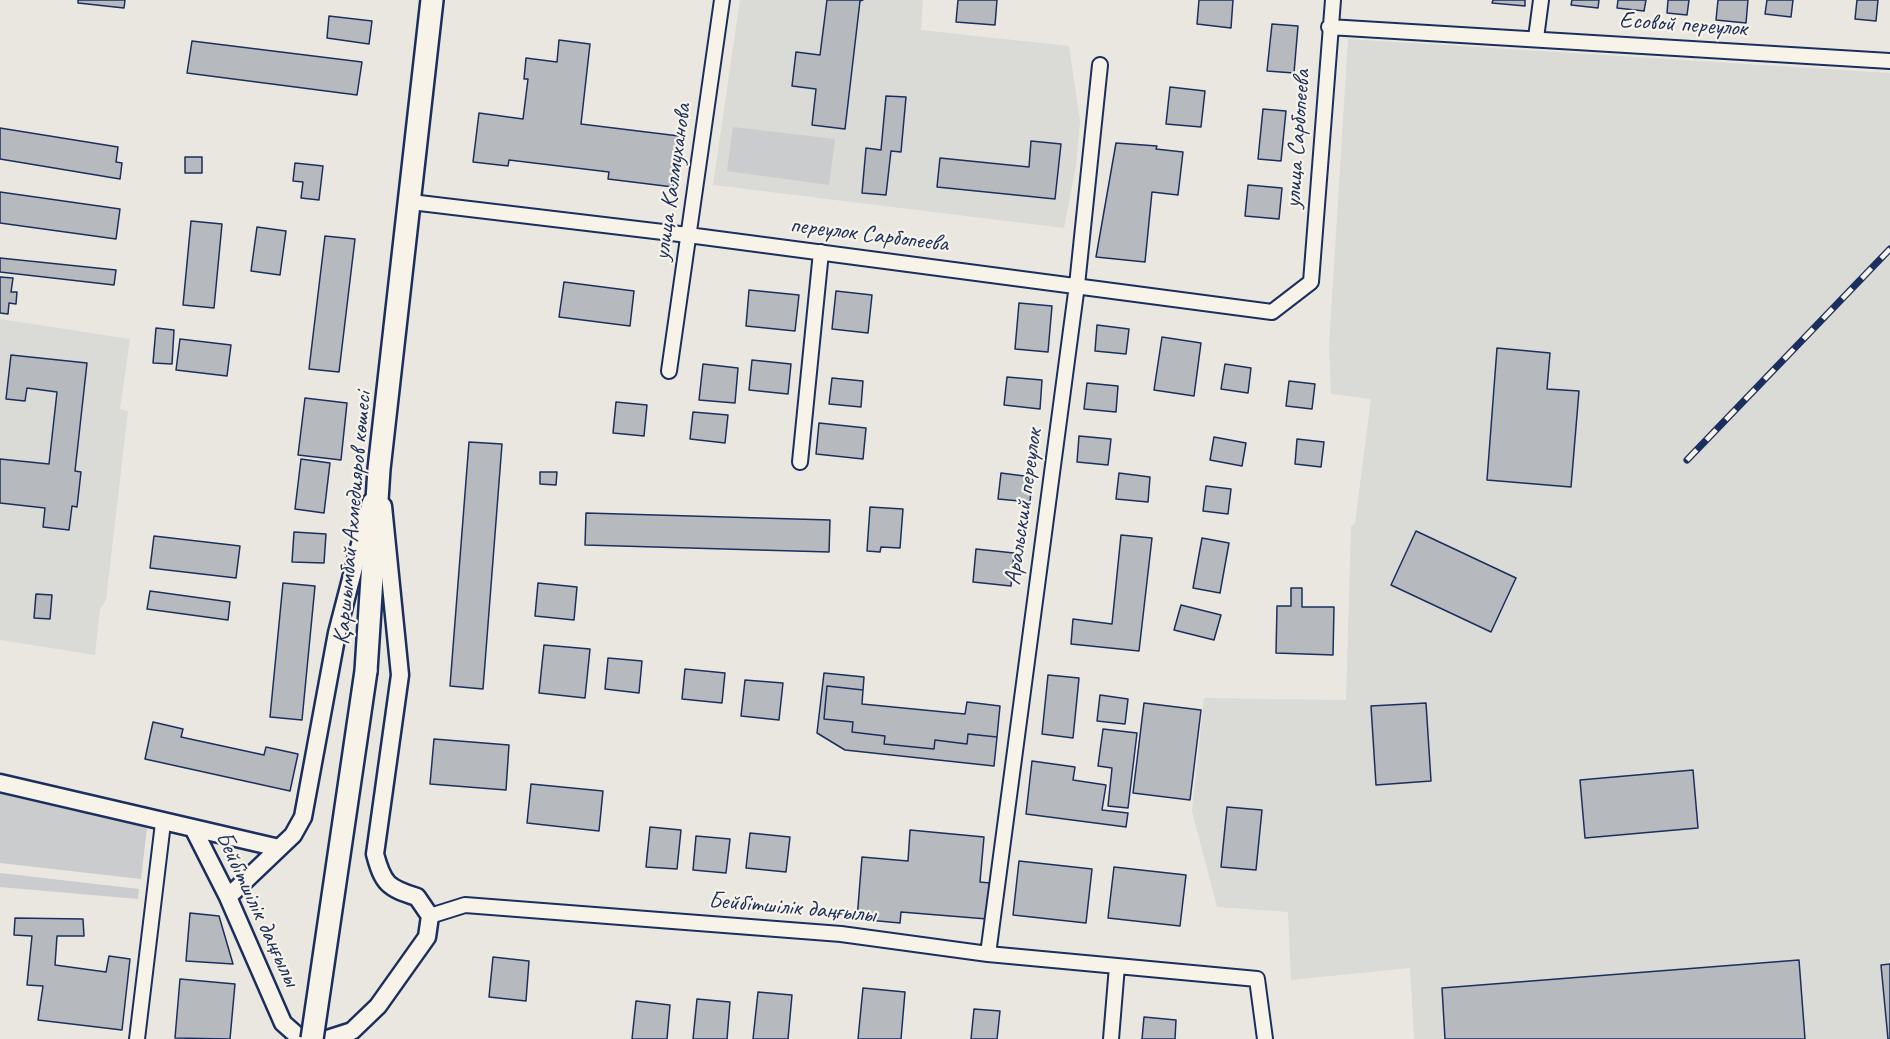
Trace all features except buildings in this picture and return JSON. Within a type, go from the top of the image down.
[{"type":"main road","name":"Қаршымбай Ахмедияров көшесі","points":[[312,1039],[366,671],[379,469],[411,202],[432,0]]},
{"type":"street","name":"улица Калмуханова","points":[[669,371],[722,0]]},
{"type":"street","name":"улица Сарбопеева","points":[[1311,282],[1329,27],[1333,0]]},
{"type":"street","points":[[1536,38],[1541,0]]},
{"type":"street","name":"Есовой переулок","points":[[1329,27],[1890,61]]},
{"type":"street","name":"Аральский переулок","points":[[988,954],[1077,285],[1100,65]]},
{"type":"street","name":"переулок Сарбопеева","points":[[411,202],[688,235],[1272,312],[1311,282]]},
{"type":"street","points":[[800,462],[821,252]]},
{"type":"street","points":[[228,897],[293,835],[303,817],[337,633],[379,469]]},
{"type":"street","points":[[327,1039],[352,1031],[378,1006],[427,937],[430,916],[417,897],[395,890],[381,878],[375,854],[400,675],[379,469]]},
{"type":"street","name":"Бейбітшілік даңғылы","points":[[0,783],[194,830],[228,897],[283,1023],[300,1038],[317,1039]]},
{"type":"street","points":[[136,1039],[162,823]]},
{"type":"street","points":[[194,830],[279,848]]},
{"type":"street","name":"Бейбітшілік даңғылы","points":[[430,916],[465,905],[841,934],[988,954],[1257,979],[1265,1039]]},
{"type":"street","points":[[1111,1039],[1117,966]]},
{"type":"shaded area","points":[[740,0],[923,0],[921,30],[1069,46],[1080,121],[1076,166],[1064,228],[713,185]]},
{"type":"shaded area","points":[[1348,39],[1890,73],[1890,1039],[1414,1039],[1410,968],[1291,980],[1288,912],[1217,907],[1192,811],[1204,698],[1346,700],[1351,527],[1355,523],[1371,399],[1331,394],[1329,346]]},
{"type":"shaded area","points":[[733,127],[835,139],[829,185],[727,171]]},
{"type":"shaded area","points":[[0,319],[130,339],[120,409],[128,411],[106,600],[100,609],[95,655],[0,640]]},
{"type":"shaded area","points":[[0,793],[147,828],[141,879],[0,863]]},
{"type":"shaded area","points":[[0,873],[139,889],[138,899],[0,887]]},
{"type":"railway","points":[[1687,460],[1890,249]]}]
